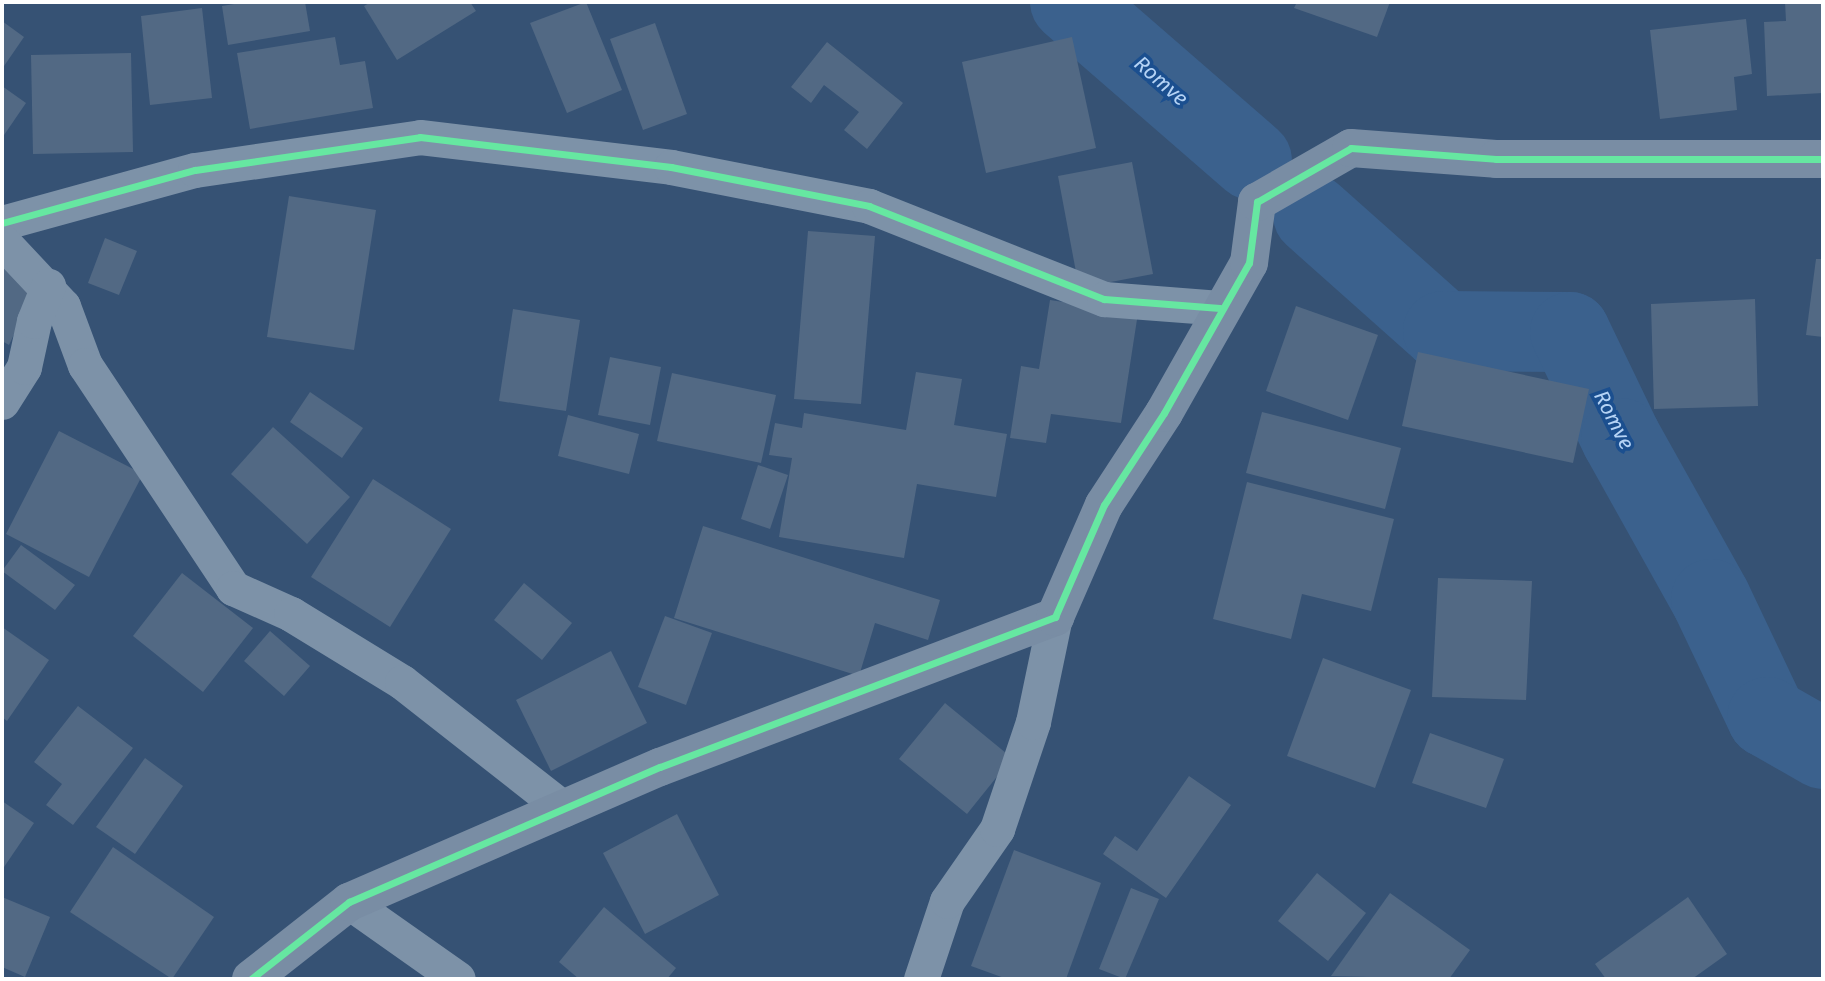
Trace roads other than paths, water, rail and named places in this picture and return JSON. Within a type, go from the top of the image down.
[{"type":"street","points":[[2,223],[195,170],[420,137],[671,167],[869,206],[1104,299],[1220,308]]},
{"type":"street","points":[[921,979],[947,901],[997,829],[1033,722],[1055,617],[1104,505],[1164,413],[1220,308],[1249,263],[1257,202],[1350,148],[1496,159],[1823,159]]},
{"type":"street","points":[[2,241],[48,286],[63,306],[85,365],[233,588],[291,614],[402,682],[564,809]]},
{"type":"street","points":[[2,402],[24,366],[34,321],[48,286]]},
{"type":"street","points":[[251,979],[349,902],[699,752],[1055,617]]},
{"type":"street","points":[[349,902],[420,956],[458,979]]},
{"type":"waterway","name":"Romve","points":[[1070,2],[1252,160]]},
{"type":"waterway","name":"Romve","points":[[1313,215],[1443,331],[1570,332],[1621,438],[1711,599],[1767,717],[1823,749]]}]
